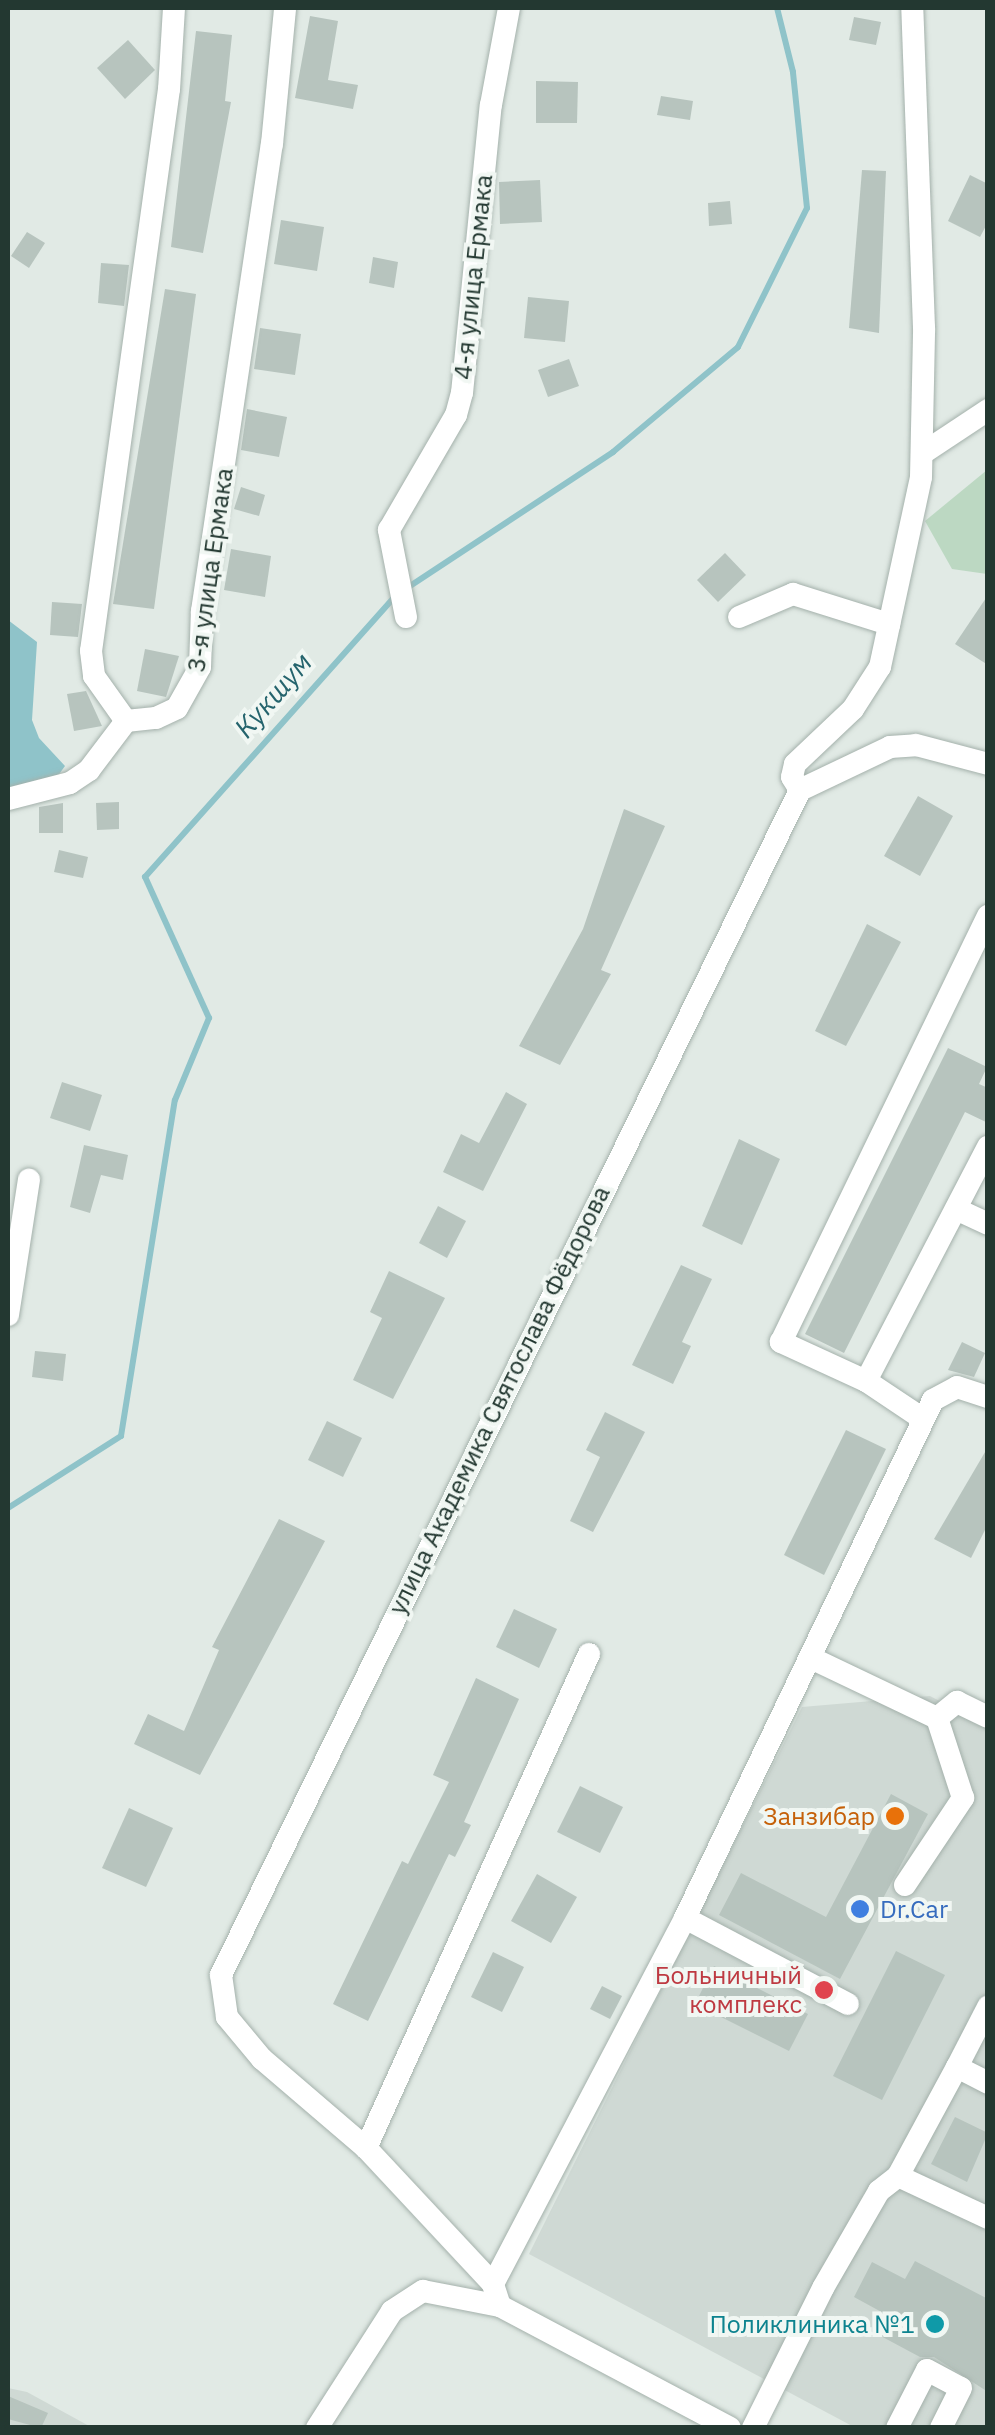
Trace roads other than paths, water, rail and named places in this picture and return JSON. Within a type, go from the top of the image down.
[{"type":"street","points":[[8,799],[70,783],[88,770],[126,721],[94,676],[91,651],[169,88],[174,8]]},
{"type":"street","name":"3-я улица Ермака","points":[[126,721],[156,718],[176,708],[200,667],[202,611],[272,144],[284,8]]},
{"type":"street","name":"4-я улица Ермака","points":[[406,617],[388,530],[456,416],[462,393],[491,105],[509,8]]},
{"type":"street","points":[[739,616],[794,594],[889,624],[924,453],[912,8]]},
{"type":"street","points":[[924,453],[988,410]]},
{"type":"street","name":"улица Академика Святослава Фёдорова","points":[[366,2148],[262,2060],[227,2017],[221,1975],[800,790],[792,777],[795,764],[873,682],[889,624]]},
{"type":"street","points":[[800,790],[890,747],[916,745],[988,764]]},
{"type":"street","points":[[923,1419],[866,1380],[782,1342],[988,916]]},
{"type":"street","points":[[866,1380],[988,1147]]},
{"type":"street","points":[[8,1315],[29,1180]]},
{"type":"street","points":[[956,1208],[988,1224]]},
{"type":"street","points":[[496,2295],[685,1918],[923,1419],[943,1390],[957,1387],[988,1398]]},
{"type":"street","points":[[589,1654],[366,2148],[496,2295],[730,2428]]},
{"type":"street","points":[[811,1658],[937,1718],[963,1798],[905,1884]]},
{"type":"street","points":[[937,1718],[957,1702],[988,1717]]},
{"type":"street","points":[[685,1918],[848,2004]]},
{"type":"street","points":[[753,2428],[823,2288],[879,2192],[898,2176],[988,2007]]},
{"type":"street","points":[[957,2068],[988,2083]]},
{"type":"street","points":[[898,2176],[988,2218]]},
{"type":"street","points":[[317,2428],[392,2311],[424,2291],[496,2295]]},
{"type":"street","points":[[897,2428],[927,2370],[961,2388],[942,2428]]},
{"type":"water","points":[[8,620],[37,642],[32,720],[39,738],[65,766],[57,777],[8,790]]},
{"type":"waterway","name":"Кукшум","points":[[407,588],[613,452],[738,347],[807,208],[793,72],[777,8]]},
{"type":"waterway","name":"Кукшум","points":[[8,1508],[121,1436],[175,1100],[209,1018],[145,877],[396,595]]},
{"type":"place","name":"Занзибар","points":[[895,1816]]},
{"type":"place","name":"Dr.Car","points":[[860,1909]]},
{"type":"place","name":"Больничный комплекс","points":[[824,1990]]},
{"type":"place","name":"Поликлиника №1","points":[[935,2324]]}]
